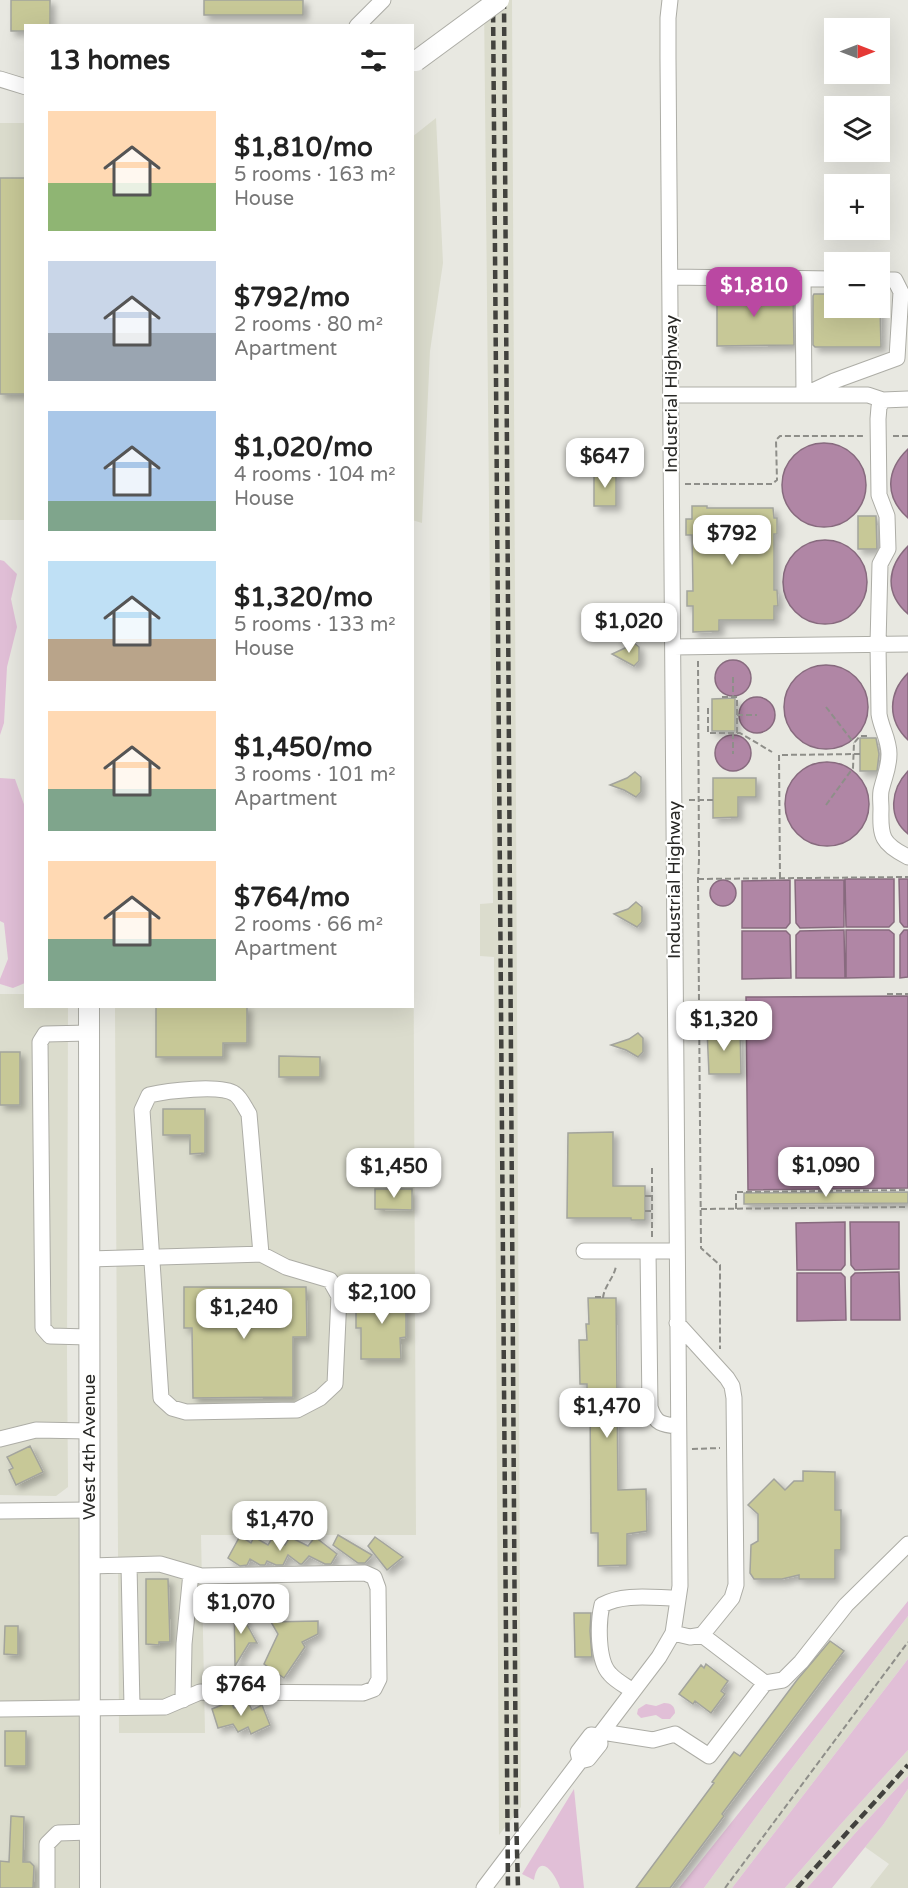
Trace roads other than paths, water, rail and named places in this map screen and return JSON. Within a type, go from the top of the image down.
[{"type":"main road","points":[[414,63],[499,0]]},
{"type":"main road","name":"West 4th Avenue","points":[[89,1008],[90,1888]]},
{"type":"street","points":[[359,24],[383,0]]},
{"type":"street","name":"Industrial Highway","points":[[484,1888],[580,1761],[588,1759],[599,1745],[600,1734],[659,1657],[673,1633],[680,1586],[668,18],[670,0]]},
{"type":"street","points":[[0,79],[24,86]]},
{"type":"street","points":[[670,277],[824,279]]},
{"type":"street","points":[[804,279],[804,395]]},
{"type":"street","points":[[804,395],[834,381],[897,358],[901,292],[895,280],[890,280]]},
{"type":"street","points":[[671,395],[868,396],[883,400],[908,399]]},
{"type":"street","points":[[883,400],[879,407],[879,495],[887,516],[888,549],[880,564],[879,714],[887,736],[889,752],[888,771],[881,792],[880,832],[892,849],[908,857]]},
{"type":"street","points":[[673,647],[908,644]]},
{"type":"street","points":[[89,1034],[45,1034],[40,1042],[44,1328],[50,1336],[89,1338]]},
{"type":"street","points":[[89,1259],[151,1256],[261,1254],[286,1267],[330,1280],[339,1296],[335,1384],[320,1398],[297,1410],[186,1412],[172,1408],[161,1398],[151,1256],[142,1110],[149,1095],[165,1091],[222,1089],[236,1095],[249,1114],[261,1254]]},
{"type":"street","points":[[584,1251],[677,1251]]},
{"type":"street","points":[[650,1251],[650,1407],[654,1418],[659,1423],[678,1426]]},
{"type":"street","points":[[673,1633],[690,1637],[702,1635],[736,1590],[733,1392],[730,1382],[677,1323]]},
{"type":"street","points":[[0,1439],[36,1430],[89,1431]]},
{"type":"street","points":[[0,1511],[89,1510]]},
{"type":"street","points":[[600,1734],[646,1740],[675,1734],[709,1756],[765,1683],[783,1680],[801,1662],[846,1605],[908,1544]]},
{"type":"street","points":[[129,1564],[132,1707]]},
{"type":"street","points":[[0,1708],[165,1707],[200,1692],[363,1693],[374,1689],[379,1679],[378,1588],[374,1577],[365,1573],[201,1576],[160,1564],[90,1566]]},
{"type":"street","points":[[183,1700],[184,1644],[191,1573]]},
{"type":"street","points":[[633,1691],[609,1673],[602,1661],[600,1639],[602,1605],[610,1600],[625,1598],[678,1598]]},
{"type":"street","points":[[702,1635],[765,1683]]},
{"type":"street","points":[[47,1888],[47,1844],[58,1833],[90,1832]]},
{"type":"railway","points":[[493,0],[508,1888]]},
{"type":"railway","points":[[504,0],[518,1888]]},
{"type":"railway","points":[[797,1888],[908,1765]]}]
